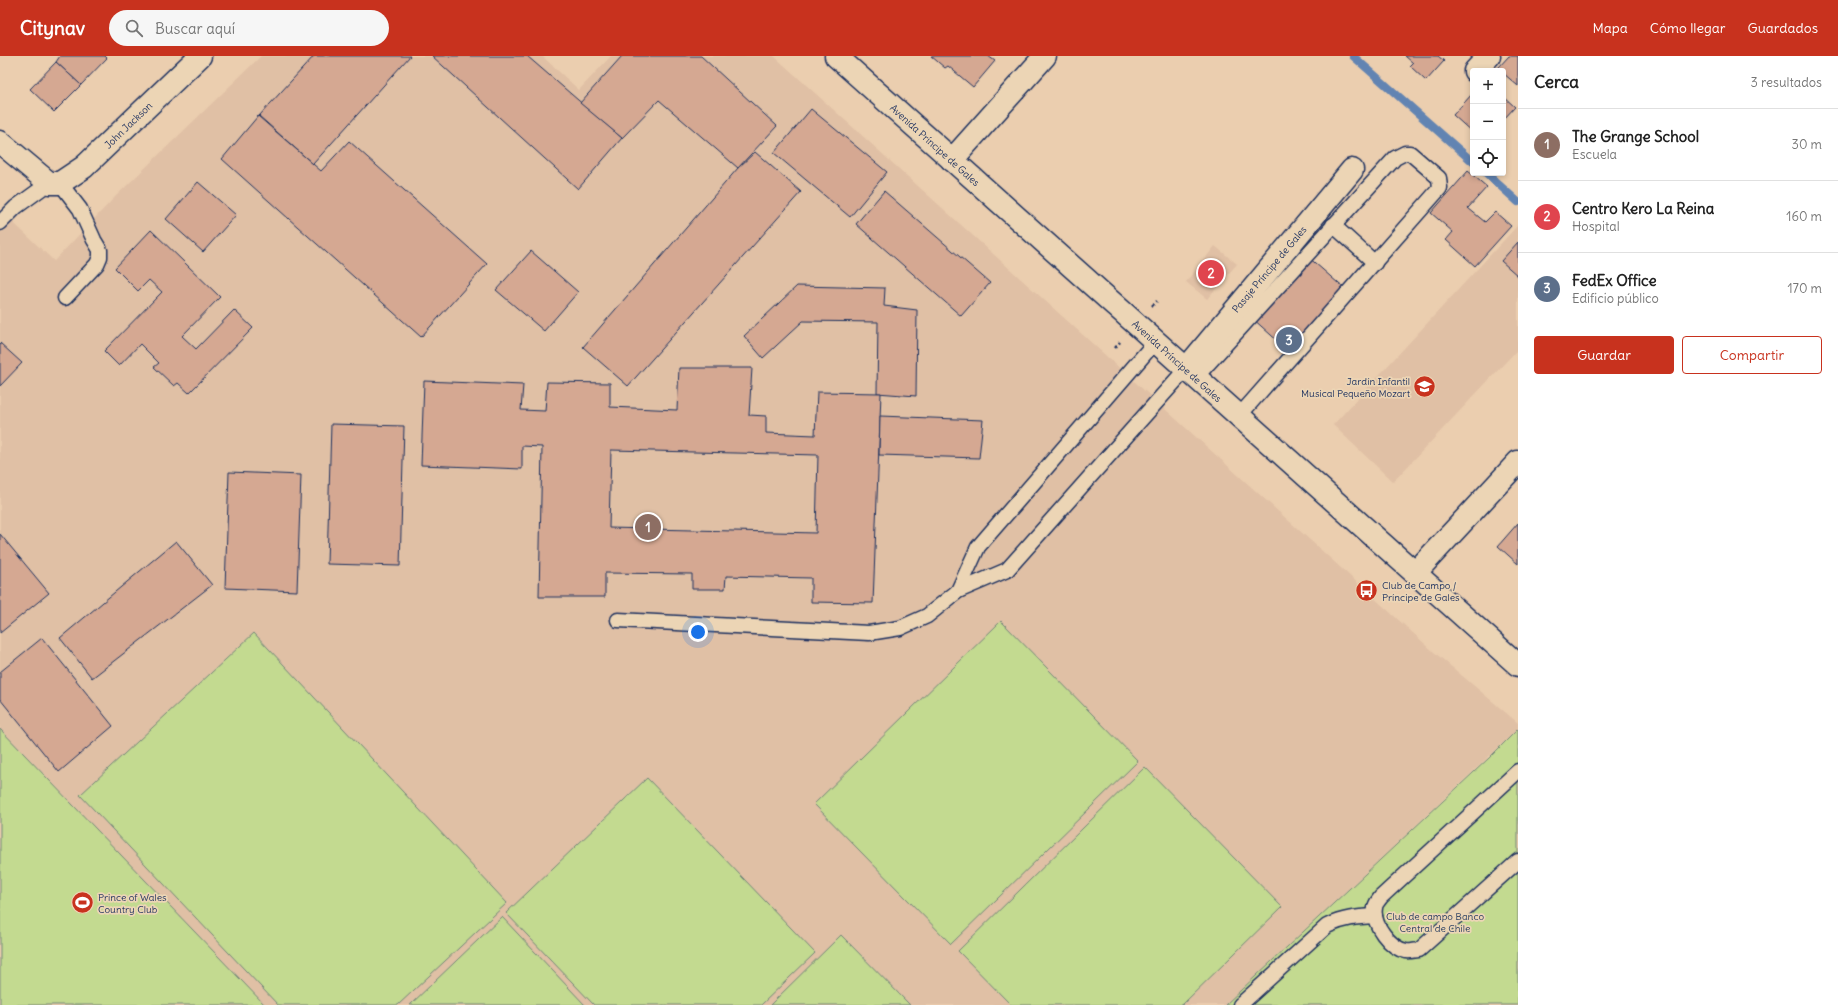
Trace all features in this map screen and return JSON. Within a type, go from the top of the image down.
[{"type":"main road","name":"John Jackson","points":[[55,183],[84,168],[200,56]]},
{"type":"main road","name":"Avenida Príncipe de Gales","points":[[836,56],[1518,665]]},
{"type":"main road","points":[[952,160],[1045,56]]},
{"type":"main road","points":[[1478,68],[1489,56]]},
{"type":"main road","points":[[0,142],[55,183]]},
{"type":"main road","name":"Pasaje Príncipe de Gales","points":[[1191,373],[1352,170]]},
{"type":"main road","points":[[1415,573],[1518,462]]},
{"type":"lane","points":[[618,620],[869,634],[900,628],[928,616],[958,591],[1007,570],[1395,158],[1405,153],[1410,153],[1439,178],[1440,188],[1239,416]]},
{"type":"lane","points":[[0,223],[16,207],[55,183],[80,210],[100,250],[100,257],[97,264],[65,298]]},
{"type":"lane","points":[[1333,225],[1374,263]]},
{"type":"lane","points":[[958,591],[978,547],[1156,341]]},
{"type":"lane","points":[[1518,771],[1381,897],[1375,906],[1375,916],[1379,928],[1394,945],[1406,951],[1419,950],[1518,861]]},
{"type":"lane","points":[[1240,1005],[1327,926],[1339,920],[1348,918],[1375,916]]},
{"type":"shaded area","points":[[261,56],[542,56],[579,90],[611,56],[774,56],[1434,652],[1518,723],[1518,729],[1225,1005],[265,1005],[0,729],[0,210],[54,261],[116,196]]},
{"type":"shaded area","name":"Jardín Infantil Musical Pequeño Mozart","points":[[1518,225],[1518,349],[1393,482],[1333,425]]},
{"type":"shaded area","points":[[1215,246],[1237,264],[1207,299],[1186,282]]},
{"type":"green space","points":[[1001,621],[1138,761],[951,944],[814,804]]},
{"type":"green space","points":[[254,633],[507,903],[398,1005],[278,1005],[80,795]]},
{"type":"green space","name":"Prince of Wales Country Club","points":[[0,729],[265,1005],[0,1005]]},
{"type":"green space","name":"Club de campo Banco Central de Chile","points":[[1518,729],[1518,1005],[1225,1005],[1489,758]]},
{"type":"green space","points":[[1145,767],[1282,907],[1182,1005],[1011,1005],[958,951]]},
{"type":"green space","points":[[647,778],[815,953],[761,1005],[594,1005],[506,913]]},
{"type":"green space","points":[[502,917],[585,1005],[410,1005]]},
{"type":"green space","points":[[841,935],[910,1005],[770,1005]]},
{"type":"building","points":[[60,56],[105,56],[107,58],[81,85],[56,62]]},
{"type":"building","points":[[314,56],[410,56],[313,164],[259,116]]},
{"type":"building","points":[[432,56],[527,56],[622,138],[578,189]]},
{"type":"building","points":[[622,56],[701,56],[777,126],[738,168],[659,100],[622,138],[580,103]]},
{"type":"building","points":[[931,56],[988,56],[995,61],[973,87],[948,66],[945,68]]},
{"type":"building","points":[[1405,56],[1438,56],[1444,61],[1426,81],[1410,66],[1413,63]]},
{"type":"building","points":[[1509,56],[1518,56],[1518,86],[1506,76],[1506,68],[1498,68]]},
{"type":"building","points":[[56,62],[81,85],[54,112],[30,89]]},
{"type":"building","points":[[1470,96],[1470,130],[1453,115]]},
{"type":"building","points":[[1506,99],[1515,107],[1506,117]]},
{"type":"building","points":[[811,109],[887,172],[850,217],[774,153]]},
{"type":"building","points":[[258,116],[321,171],[349,141],[487,264],[421,337],[222,159]]},
{"type":"building","points":[[755,152],[801,192],[628,386],[583,347],[738,168]]},
{"type":"building","points":[[1468,171],[1470,173],[1470,176],[1474,176],[1487,187],[1468,208],[1485,222],[1495,212],[1511,226],[1475,266],[1446,240],[1453,232],[1431,213]]},
{"type":"building","points":[[198,182],[236,215],[203,252],[166,219]]},
{"type":"building","points":[[884,191],[990,283],[961,316],[856,224]]},
{"type":"building","points":[[151,230],[220,297],[182,336],[196,349],[234,310],[253,328],[189,393],[178,383],[174,386],[154,367],[159,363],[140,344],[119,366],[104,351],[162,292],[149,280],[138,291],[115,268]]},
{"type":"building","points":[[1518,242],[1518,276],[1501,261]]},
{"type":"building","points":[[531,251],[578,292],[544,331],[496,290]]},
{"type":"building","points":[[1307,256],[1346,290],[1290,352],[1252,318]]},
{"type":"building","points":[[797,286],[885,288],[884,306],[917,310],[916,396],[877,393],[878,322],[803,321],[763,358],[744,336]]},
{"type":"building","points":[[0,343],[22,363],[0,386]]},
{"type":"building","points":[[679,368],[752,368],[749,415],[766,416],[766,433],[815,435],[817,392],[881,393],[873,603],[811,602],[811,578],[726,576],[725,589],[692,589],[692,574],[605,573],[605,597],[539,597],[542,447],[522,446],[522,469],[421,465],[424,381],[523,385],[521,410],[545,411],[547,382],[610,383],[610,407],[677,410]],"holes":[[[611,450],[818,455],[816,533],[609,528]]]},
{"type":"building","points":[[880,416],[983,420],[979,458],[879,455]]},
{"type":"building","points":[[331,424],[404,426],[400,566],[327,564]]},
{"type":"building","points":[[229,472],[301,475],[297,591],[225,588]]},
{"type":"building","points":[[1518,523],[1518,564],[1498,546]]},
{"type":"building","points":[[0,534],[49,593],[0,633]]},
{"type":"building","points":[[176,541],[212,585],[92,678],[60,638]]},
{"type":"building","points":[[42,638],[113,726],[59,772],[0,699],[0,672]]},
{"type":"waterway","points":[[1353,56],[1470,159]]},
{"type":"waterway","points":[[1489,176],[1518,202]]},
{"type":"place","name":"Centro Kero La Reina","points":[[1211,273]]},
{"type":"place","name":"FedEx Office","points":[[1289,340]]},
{"type":"place","name":"Jardín Infantil Musical Pequeño Mozart","points":[[1425,387]]},
{"type":"place","name":"The Grange School","points":[[648,527]]},
{"type":"place","name":"Club de Campo / Príncipe de Gales","points":[[1367,591]]},
{"type":"place","name":"Prince of Wales Country Club","points":[[83,903]]}]
